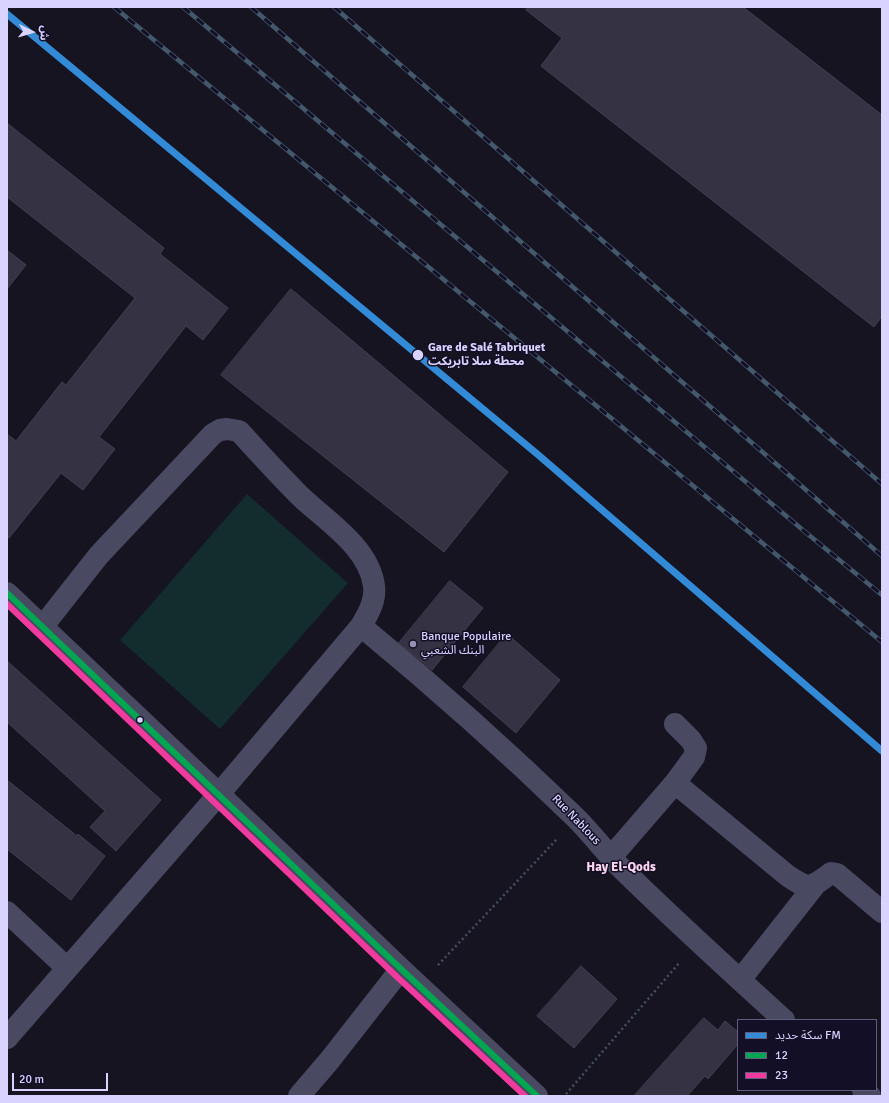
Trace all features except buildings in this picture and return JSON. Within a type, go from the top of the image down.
[{"type":"street","points":[[7,1038],[219,794],[361,626],[371,609],[374,596],[374,586],[364,558],[353,544],[301,496],[239,431],[227,429],[220,430],[213,434],[174,474],[99,554],[42,626]]},
{"type":"street","points":[[7,593],[402,970],[537,1096]]},
{"type":"street","name":"Rue Nablous","points":[[361,626],[428,682],[577,819],[611,858],[697,942],[783,1019]]},
{"type":"street","points":[[611,858],[675,783],[694,758],[696,748],[691,740],[675,724]]},
{"type":"street","points":[[675,783],[788,876],[803,886],[815,885]]},
{"type":"street","points":[[740,980],[815,885],[830,874],[837,874],[882,912]]},
{"type":"street","points":[[7,912],[67,968]]},
{"type":"street","points":[[299,1096],[402,970]]},
{"type":"path","points":[[419,986],[577,819]]},
{"type":"path","points":[[564,1096],[697,942]]},
{"type":"green space","points":[[247,494],[348,583],[220,729],[120,640]]},
{"type":"railway","points":[[114,7],[882,642]]},
{"type":"railway","points":[[183,7],[804,531],[882,595]]},
{"type":"railway","points":[[251,7],[882,556]]},
{"type":"railway","points":[[334,7],[882,484]]},
{"type":"rail line","name":"FM","points":[[7,14],[536,453],[882,751]]},
{"type":"transit line","name":"12","points":[[7,593],[401,969],[537,1096]]},
{"type":"transit line","name":"23","points":[[7,604],[395,975],[525,1096]]},
{"type":"place","name":"Gare de Salé Tabriquet محطة سلا تابريكت","points":[[418,355]]},
{"type":"place","name":"Banque Populaire البنك الشعبي","points":[[413,644]]},
{"type":"district","name":"Hay El-Qods","points":[[621,868]]}]
